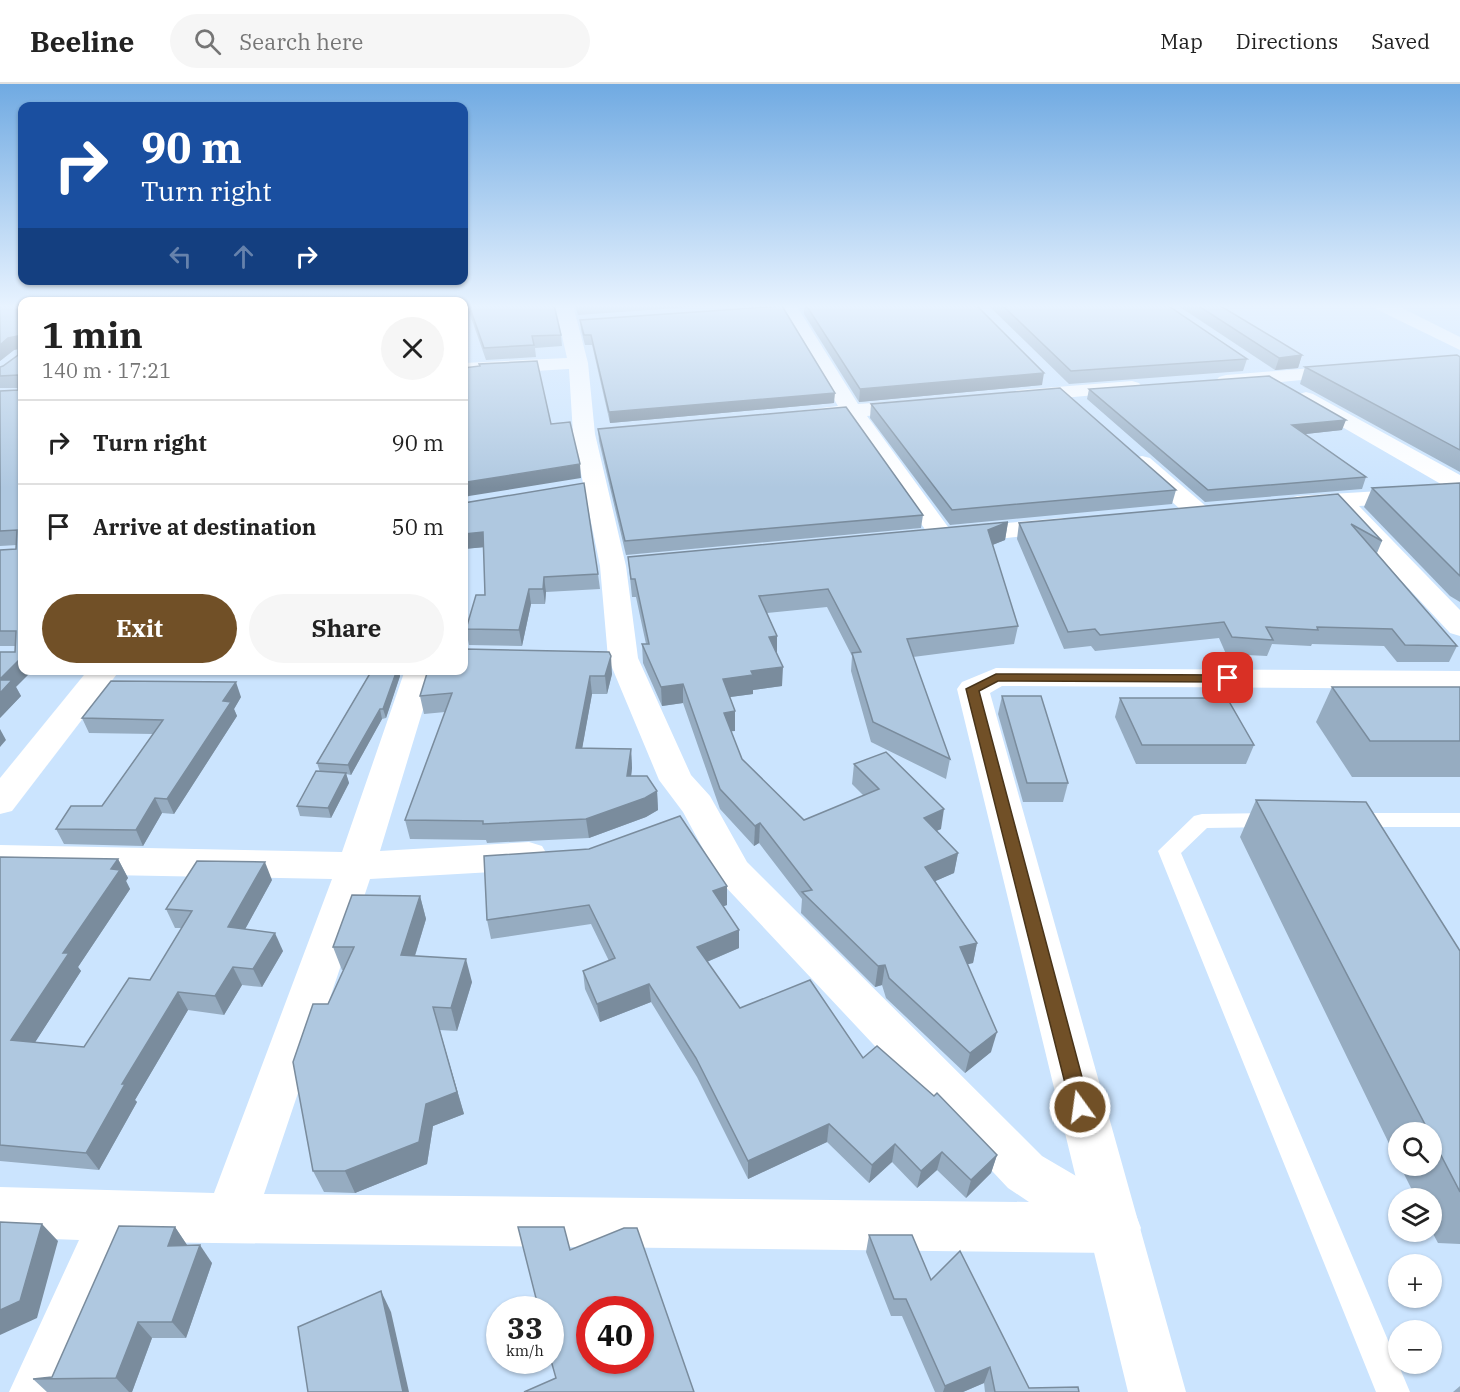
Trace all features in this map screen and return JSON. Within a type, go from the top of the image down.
[{"type":"street","points":[[468,369],[521,366]]},
{"type":"street","points":[[579,366],[586,487],[624,565],[612,658],[676,780],[683,813],[734,872],[1025,1172],[1116,1228]]},
{"type":"street","points":[[828,366],[852,411],[931,538],[1082,524]]},
{"type":"street","points":[[1252,366],[1460,485]]},
{"type":"street","points":[[1201,382],[1365,370]]},
{"type":"street","points":[[1047,376],[1088,414]]},
{"type":"street","points":[[1004,397],[1155,386]]},
{"type":"street","points":[[782,417],[934,404]]},
{"type":"street","points":[[584,434],[607,432]]},
{"type":"street","points":[[1131,452],[1210,512],[1164,516]]},
{"type":"street","points":[[1280,505],[1339,499],[1460,493]]},
{"type":"street","points":[[1339,499],[1460,627]]},
{"type":"street","points":[[0,802],[101,675]]},
{"type":"street","points":[[230,1218],[356,866],[418,675]]},
{"type":"street","points":[[1157,1392],[1116,1228],[1086,1130],[973,689],[996,677],[1460,680]]},
{"type":"street","points":[[0,859],[356,866],[567,854]]},
{"type":"street","points":[[0,1212],[116,1217],[1116,1228]]},
{"type":"street","points":[[38,1392],[116,1217]]},
{"type":"lane","points":[[1296,820],[1202,821],[1169,850],[1394,1392]]},
{"type":"lane","points":[[1331,820],[1460,820]]},
{"type":"building","points":[[18,366],[18,375],[0,376],[0,367]]},
{"type":"building","points":[[538,366],[551,424],[570,422],[580,464],[468,482],[468,368]]},
{"type":"building","points":[[598,366],[819,366],[835,393],[609,412]]},
{"type":"building","points":[[845,366],[1037,366],[1044,373],[860,389]]},
{"type":"building","points":[[1066,366],[1144,366],[1071,371]]},
{"type":"building","points":[[1460,366],[1460,450],[1305,367]]},
{"type":"building","points":[[1269,376],[1346,420],[1292,425],[1366,477],[1208,490],[1089,389]]},
{"type":"building","points":[[1060,388],[1176,490],[952,510],[871,404]]},
{"type":"building","points":[[18,390],[18,661],[0,679],[0,652],[15,652],[16,631],[0,631],[0,550],[16,549],[17,530],[0,531],[0,391]]},
{"type":"building","points":[[846,407],[923,515],[625,541],[598,429]]},
{"type":"building","points":[[584,483],[598,574],[544,577],[543,589],[529,589],[519,630],[468,629],[476,595],[485,595],[483,532],[468,534],[468,502]]},
{"type":"building","points":[[1460,483],[1460,576],[1372,488]]},
{"type":"building","points":[[1338,494],[1382,541],[1351,524],[1457,646],[1405,645],[1392,629],[1317,627],[1318,630],[1266,627],[1273,640],[1232,637],[1224,622],[1100,635],[1095,629],[1068,632],[1019,523]]},
{"type":"building","points":[[1008,522],[988,530],[1018,626],[907,639],[950,759],[873,722],[852,653],[861,652],[828,589],[759,596],[777,636],[769,637],[783,667],[751,671],[753,675],[723,679],[735,711],[724,713],[742,759],[804,820],[879,789],[854,764],[886,752],[944,809],[924,818],[958,853],[925,867],[977,943],[960,947],[997,1032],[970,1053],[889,978],[885,965],[878,966],[802,892],[812,890],[760,823],[755,826],[720,789],[683,684],[661,687],[642,644],[649,644],[635,579],[631,579],[628,557]]},
{"type":"building","points":[[468,649],[609,652],[611,656],[605,676],[590,676],[576,748],[631,749],[627,776],[647,776],[657,791],[645,798],[586,819],[483,824],[483,821],[405,820],[452,693],[420,696],[426,675],[468,675]]},
{"type":"building","points":[[369,675],[395,675],[383,709],[380,709],[348,765],[317,763]]},
{"type":"building","points":[[0,680],[12,680],[0,693]]},
{"type":"building","points":[[111,681],[236,682],[223,701],[231,702],[167,799],[155,798],[136,830],[56,829],[71,806],[102,806],[163,720],[82,718]]},
{"type":"building","points":[[1332,687],[1460,687],[1460,741],[1370,741]]},
{"type":"building","points":[[1002,696],[1041,696],[1068,783],[1027,783]]},
{"type":"building","points":[[1120,698],[1227,698],[1254,745],[1142,745]]},
{"type":"building","points":[[316,771],[346,773],[328,808],[297,806]]},
{"type":"building","points":[[1256,800],[1366,802],[1460,951],[1460,1192],[1442,1157],[1442,1122],[1424,1122]]},
{"type":"building","points":[[680,816],[727,886],[713,891],[739,930],[697,947],[740,1008],[810,980],[863,1058],[877,1046],[934,1096],[937,1093],[997,1155],[971,1180],[942,1152],[921,1171],[895,1144],[872,1165],[829,1124],[748,1161],[696,1058],[649,984],[597,1004],[583,971],[615,958],[589,905],[487,920],[484,856],[589,849]]},
{"type":"building","points":[[0,857],[118,859],[111,869],[120,870],[63,953],[69,953],[11,1040],[84,1047],[129,978],[150,980],[192,911],[166,909],[197,861],[265,862],[228,927],[275,933],[253,969],[233,967],[215,996],[178,992],[122,1084],[125,1084],[86,1153],[0,1145]]},
{"type":"building","points":[[352,895],[420,896],[401,955],[466,959],[451,1008],[433,1007],[457,1092],[426,1104],[419,1142],[345,1171],[313,1171],[293,1062],[313,1004],[328,1004],[354,947],[333,947]]},
{"type":"building","points":[[0,1222],[42,1224],[20,1301],[0,1310]]},
{"type":"building","points":[[119,1226],[175,1227],[168,1246],[200,1245],[172,1322],[138,1322],[116,1378],[33,1379],[52,1377]]},
{"type":"building","points":[[518,1227],[564,1227],[570,1250],[624,1228],[637,1228],[694,1392],[524,1392],[556,1378],[555,1374],[564,1374],[564,1296],[535,1296]]},
{"type":"building","points":[[869,1235],[912,1235],[931,1280],[960,1251],[1029,1388],[1078,1387],[1079,1392],[995,1392],[990,1367],[945,1386],[906,1299],[894,1299]]},
{"type":"building","points":[[381,1291],[403,1392],[308,1392],[298,1327]]},
{"type":"route","points":[[1080,1107],[973,689],[996,677],[1228,678]]}]
